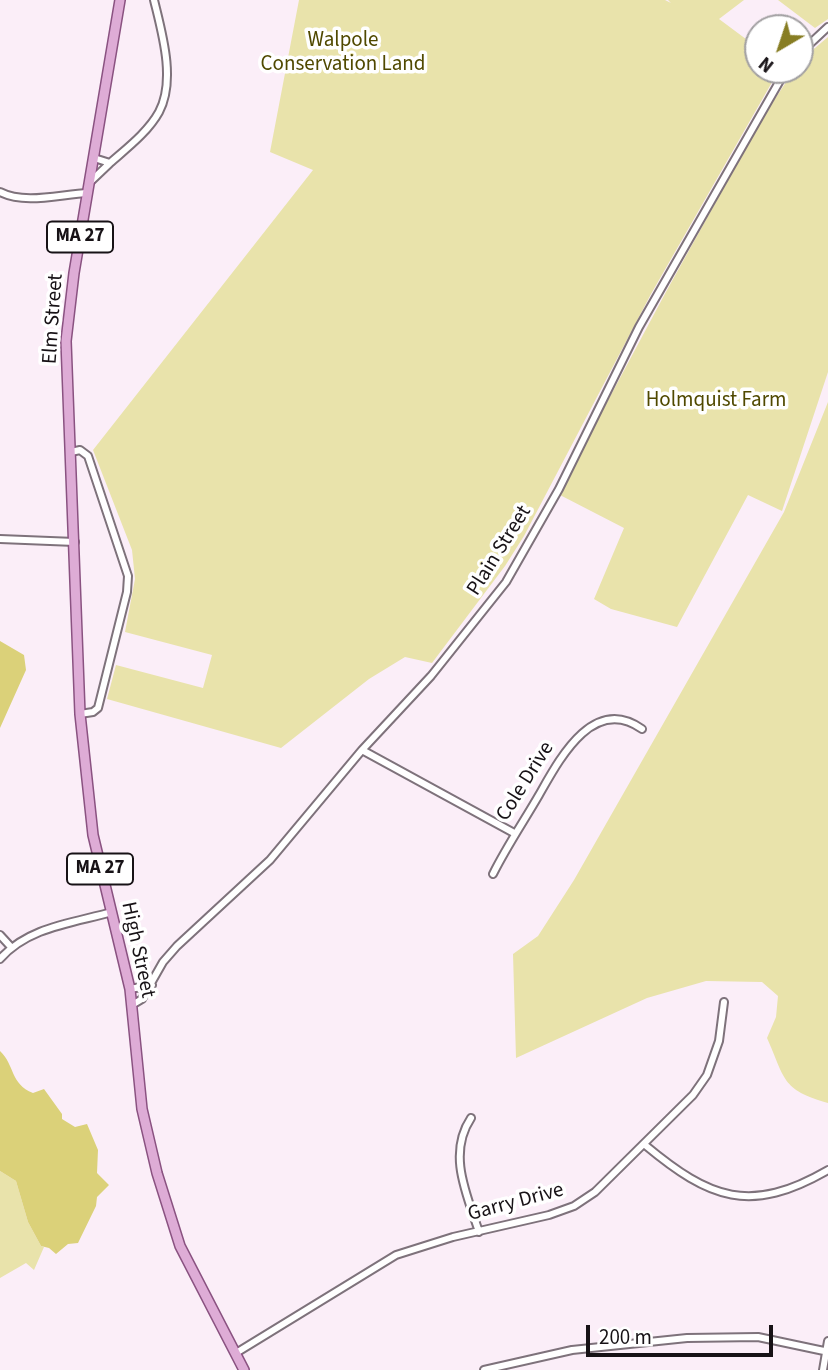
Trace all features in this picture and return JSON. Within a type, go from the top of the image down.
[{"type":"main road","name":"Elm Street","points":[[72,476],[66,341],[89,182],[120,0]]},
{"type":"main road","name":"High Street","points":[[72,476],[80,714],[88,805],[130,989],[142,1109],[162,1192],[183,1252],[244,1370]]},
{"type":"street","points":[[89,182],[144,132],[164,101],[165,55],[154,0]]},
{"type":"street","points":[[814,40],[828,27]]},
{"type":"street","name":"Plain Street","points":[[132,1005],[142,999],[163,962],[177,946],[270,860],[362,750],[431,676],[506,582],[559,489],[639,327],[778,84]]},
{"type":"street","points":[[94,158],[110,163]]},
{"type":"street","points":[[0,192],[24,198],[88,193]]},
{"type":"street","points":[[71,452],[80,450],[88,456],[128,576],[127,593],[98,708],[93,712],[80,714]]},
{"type":"street","points":[[0,539],[75,542]]},
{"type":"street","name":"Cole Drive","points":[[493,874],[559,758],[579,735],[614,720],[629,721],[642,729]]},
{"type":"street","points":[[362,750],[514,834]]},
{"type":"street","points":[[0,959],[11,947],[43,930],[112,912]]},
{"type":"street","points":[[0,935],[11,947]]},
{"type":"street","points":[[130,989],[152,985]]},
{"type":"street","name":"Garry Drive","points":[[236,1353],[296,1318],[376,1265],[410,1250],[575,1206],[595,1192],[684,1107],[706,1075],[719,1041],[724,1002]]},
{"type":"street","points":[[471,1118],[462,1133],[460,1172],[479,1232]]},
{"type":"street","points":[[645,1145],[690,1181],[731,1194],[776,1193],[798,1186],[828,1170]]},
{"type":"street","points":[[484,1370],[585,1348],[687,1338],[758,1337],[824,1351]]},
{"type":"street","points":[[823,1370],[824,1351],[828,1341]]},
{"type":"green space","name":"Walpole Conservation Land","points":[[299,0],[665,0],[671,3],[668,0],[744,0],[719,19],[744,38],[744,84],[771,84],[651,294],[524,536],[505,566],[432,663],[405,657],[369,679],[281,748],[107,699],[116,665],[203,688],[212,655],[125,632],[135,579],[132,550],[93,450],[313,170],[270,152]]},
{"type":"green space","points":[[778,0],[828,0],[828,19],[815,28],[814,14],[796,14]]},
{"type":"green space","name":"Holmquist Farm","points":[[828,37],[828,372],[782,511],[748,495],[677,627],[611,609],[594,599],[624,528],[558,494],[763,117],[785,84],[814,84],[814,49]]},
{"type":"green space","points":[[828,402],[828,1103],[801,1093],[782,1073],[767,1038],[776,1017],[778,996],[762,982],[706,981],[647,998],[516,1058],[513,954],[538,936],[574,880],[784,512]]},
{"type":"green space","points":[[0,1171],[16,1181],[28,1222],[44,1247],[34,1270],[26,1263],[0,1278]]},
{"type":"shaded area","points":[[0,641],[24,655],[26,670],[0,728]]},
{"type":"shaded area","points":[[0,1051],[20,1085],[33,1093],[44,1089],[62,1114],[62,1119],[75,1127],[87,1124],[98,1150],[97,1173],[109,1185],[97,1197],[96,1206],[78,1243],[68,1244],[56,1254],[41,1246],[28,1222],[16,1181],[0,1171]]}]
